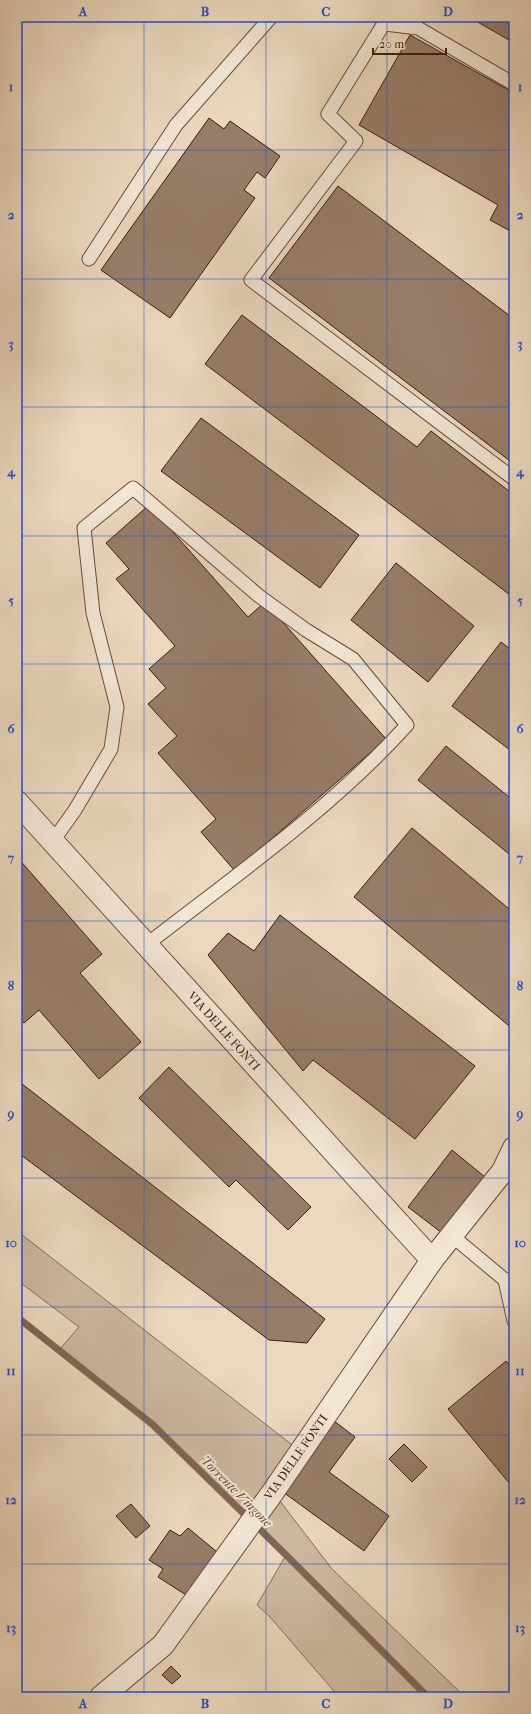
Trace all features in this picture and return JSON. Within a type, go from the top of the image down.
[{"type":"street","name":"VIA DELLE FONTI","points":[[17,802],[432,1260]]},
{"type":"street","name":"VIA DELLE FONTI","points":[[101,1697],[163,1645],[265,1502],[432,1260],[503,1170],[514,1148]]},
{"type":"lane","points":[[89,259],[176,125],[271,17]]},
{"type":"lane","points":[[514,84],[418,28],[386,20],[328,114],[356,141],[251,280],[514,479]]},
{"type":"lane","points":[[53,841],[75,810],[110,749],[117,707],[92,613],[84,528],[133,488],[259,596],[306,630],[353,659],[407,725],[380,755],[285,838],[146,945]]},
{"type":"lane","points":[[452,1235],[510,1280],[514,1320]]},
{"type":"shaded area","points":[[17,1231],[300,1451],[273,1492],[332,1569],[465,1697],[339,1697],[270,1617],[257,1605],[286,1555],[152,1424],[59,1350],[79,1327],[17,1280]]},
{"type":"building","points":[[469,17],[514,17],[514,43]]},
{"type":"building","points":[[410,35],[514,93],[514,233],[490,220],[498,205],[359,125]]},
{"type":"building","points":[[209,118],[224,129],[230,121],[280,156],[265,178],[257,172],[244,190],[255,198],[170,318],[101,270]]},
{"type":"building","points":[[338,186],[514,319],[514,464],[269,278]]},
{"type":"building","points":[[242,315],[417,447],[431,431],[514,495],[514,598],[205,364]]},
{"type":"building","points":[[201,418],[359,535],[320,588],[161,471]]},
{"type":"building","points":[[149,505],[248,617],[265,602],[386,739],[235,871],[201,832],[216,819],[158,753],[177,736],[148,704],[166,688],[149,669],[175,646],[116,579],[129,569],[106,543]]},
{"type":"building","points":[[396,563],[474,626],[428,682],[351,620]]},
{"type":"building","points":[[501,642],[514,652],[514,753],[452,706]]},
{"type":"building","points":[[446,746],[514,801],[514,858],[418,780]]},
{"type":"building","points":[[412,828],[514,913],[514,1030],[354,897]]},
{"type":"building","points":[[17,857],[102,954],[80,973],[141,1042],[99,1079],[39,1010],[24,1023],[17,1015]]},
{"type":"building","points":[[280,915],[475,1066],[415,1139],[313,1060],[303,1071],[208,955],[228,933],[254,951]]},
{"type":"building","points":[[169,1067],[311,1207],[288,1230],[236,1180],[229,1187],[139,1098]]},
{"type":"building","points":[[17,1080],[325,1319],[307,1343],[269,1340],[17,1152]]},
{"type":"building","points":[[452,1150],[485,1177],[442,1233],[408,1207]]},
{"type":"building","points":[[506,1361],[514,1370],[514,1489],[448,1409]]},
{"type":"building","points":[[334,1421],[355,1437],[329,1472],[389,1516],[364,1551],[283,1492]]},
{"type":"building","points":[[404,1444],[427,1467],[412,1482],[389,1459]]},
{"type":"building","points":[[131,1504],[150,1526],[136,1538],[116,1516]]},
{"type":"building","points":[[188,1528],[217,1552],[186,1595],[158,1577],[163,1569],[149,1560],[170,1530],[180,1536]]},
{"type":"building","points":[[171,1666],[181,1676],[172,1684],[162,1675]]},
{"type":"waterway","name":"Torrente Vingone","points":[[17,1317],[152,1424],[428,1697]]}]
